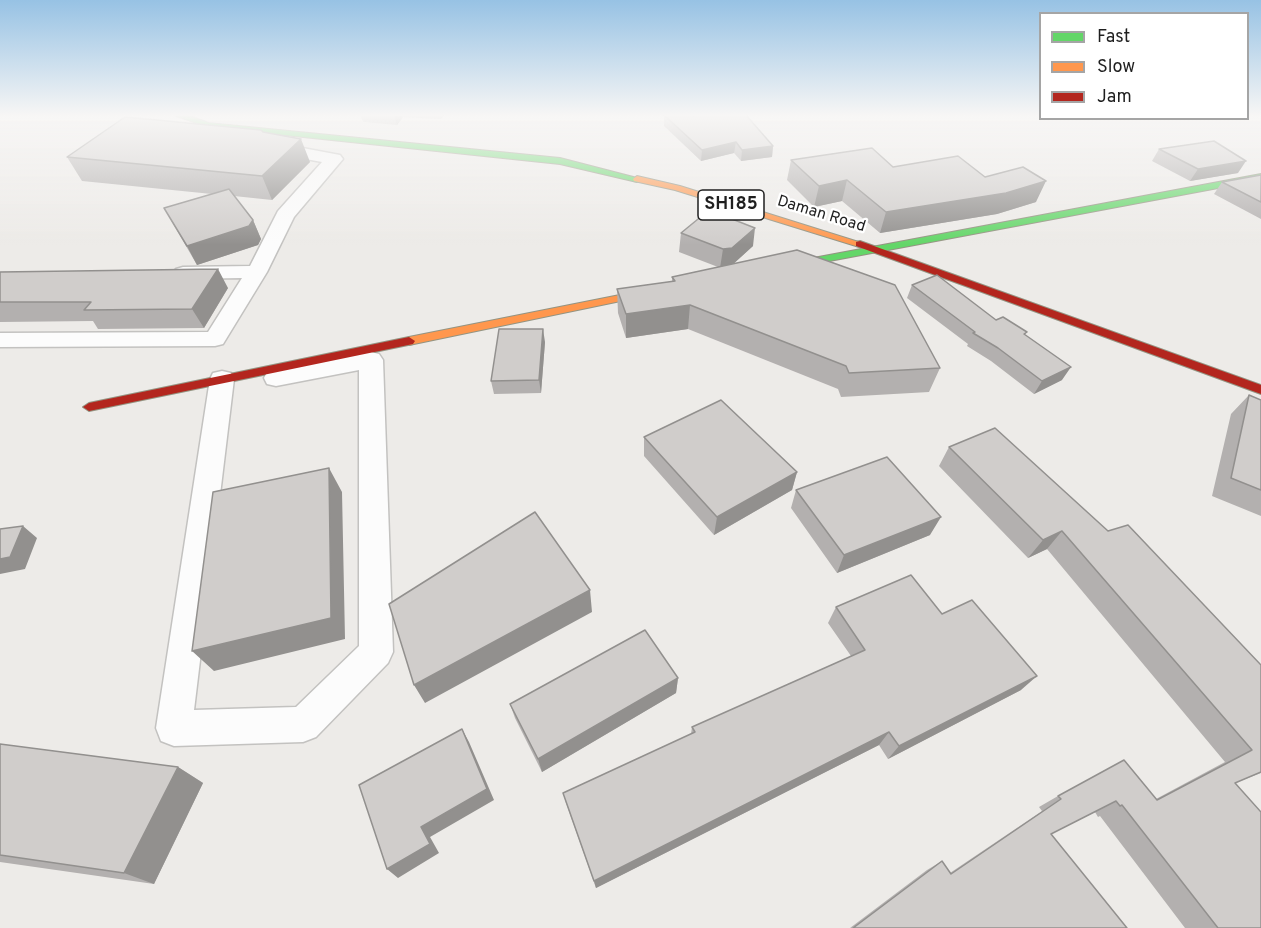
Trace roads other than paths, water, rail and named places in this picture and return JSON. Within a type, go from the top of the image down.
[{"type":"main road","name":"Daman Road","points":[[534,158],[560,161],[677,188],[873,248],[1261,390]]},
{"type":"main road","points":[[758,271],[1261,177]]},
{"type":"main road","points":[[844,225],[933,255]]},
{"type":"main road","points":[[89,407],[266,369],[677,287]]},
{"type":"street","points":[[0,340],[215,339],[257,272],[285,215],[334,159],[330,158]]},
{"type":"street","points":[[164,273],[257,272]]},
{"type":"street","points":[[222,379],[174,728],[303,724],[376,652],[371,360],[265,380],[266,369]]}]
